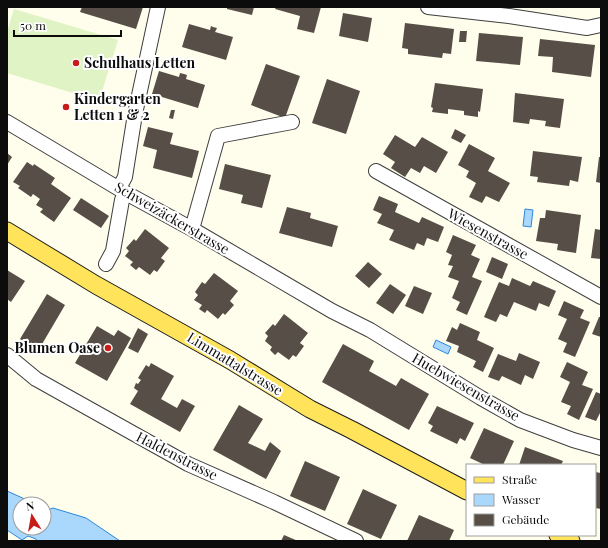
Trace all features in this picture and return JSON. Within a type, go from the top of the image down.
[{"type":"main road","name":"Limmattalstrasse","points":[[7,231],[96,285],[230,360],[310,408],[466,490]]},
{"type":"main road","points":[[560,536],[572,541]]},
{"type":"street","points":[[106,264],[113,252],[135,114],[158,7]]},
{"type":"street","points":[[428,7],[509,16],[586,28],[601,26]]},
{"type":"street","name":"Schweizäckerstrasse","points":[[7,122],[338,314]]},
{"type":"street","points":[[192,229],[218,136],[292,122]]},
{"type":"street","name":"Wiesenstrasse","points":[[376,171],[601,297]]},
{"type":"street","name":"Huebwiesenstrasse","points":[[338,314],[370,330],[481,398],[520,420],[573,440],[601,448]]},
{"type":"street","name":"Haldenstrasse","points":[[7,355],[42,383],[188,464],[274,502],[356,541]]},
{"type":"green space","points":[[14,9],[118,40],[99,101],[7,73],[7,32]]},
{"type":"water","points":[[525,209],[533,210],[531,227],[523,226]]},
{"type":"water","points":[[436,340],[451,347],[448,354],[433,347]]},
{"type":"water","points":[[7,491],[18,496],[12,496],[12,533],[7,530]]},
{"type":"water","points":[[53,508],[86,518],[120,541],[37,541],[36,539],[28,536],[52,536]]},
{"type":"water","points":[[16,536],[28,536],[22,540]]},
{"type":"building","points":[[82,7],[143,7],[136,29],[80,12]]},
{"type":"building","points":[[227,7],[254,7],[252,15],[227,9]]},
{"type":"building","points":[[276,7],[321,7],[314,33],[297,29],[300,16],[275,9]]},
{"type":"building","points":[[343,13],[372,18],[368,42],[339,36]]},
{"type":"building","points":[[405,23],[454,29],[451,54],[443,53],[442,58],[408,54],[408,49],[402,48]]},
{"type":"building","points":[[189,24],[210,30],[211,26],[217,28],[215,32],[233,37],[226,60],[182,47]]},
{"type":"building","points":[[460,31],[467,31],[466,42],[459,42]]},
{"type":"building","points":[[479,33],[523,37],[520,65],[476,61]]},
{"type":"building","points":[[540,39],[595,45],[591,77],[552,72],[553,57],[538,56]]},
{"type":"building","points":[[266,64],[300,76],[285,118],[251,105]]},
{"type":"building","points":[[159,71],[179,77],[180,73],[184,74],[187,75],[186,79],[205,85],[198,108],[152,94]]},
{"type":"building","points":[[327,79],[360,91],[346,134],[312,123]]},
{"type":"building","points":[[435,83],[483,89],[478,117],[464,115],[464,111],[448,109],[448,114],[432,112],[433,108],[431,107]]},
{"type":"building","points":[[515,93],[564,99],[560,128],[545,126],[546,121],[530,119],[529,124],[513,122]]},
{"type":"building","points":[[171,110],[175,110],[173,119],[169,118]]},
{"type":"building","points":[[148,127],[173,133],[170,144],[199,151],[192,178],[153,168],[157,150],[143,146]]},
{"type":"building","points":[[455,129],[466,135],[461,143],[451,138]]},
{"type":"building","points":[[395,135],[415,147],[422,137],[448,152],[436,173],[424,166],[420,173],[411,168],[405,177],[391,168],[395,162],[383,154]]},
{"type":"building","points":[[469,144],[495,158],[488,171],[510,183],[499,202],[486,196],[482,203],[469,197],[476,183],[466,177],[469,171],[458,165]]},
{"type":"building","points":[[533,151],[582,157],[578,182],[570,180],[569,186],[537,182],[538,177],[530,176]]},
{"type":"building","points":[[7,153],[12,157],[7,165]]},
{"type":"building","points":[[599,157],[601,157],[601,183],[596,182]]},
{"type":"building","points":[[27,162],[33,166],[34,164],[55,178],[51,184],[71,198],[54,222],[40,212],[43,209],[36,205],[40,199],[33,194],[31,197],[18,188],[20,186],[13,182]]},
{"type":"building","points":[[225,164],[271,175],[262,208],[241,203],[243,195],[219,189]]},
{"type":"building","points":[[379,196],[398,204],[395,212],[419,223],[422,217],[444,227],[438,242],[427,238],[424,246],[417,243],[414,250],[389,240],[394,230],[377,223],[382,214],[373,210]]},
{"type":"building","points":[[81,198],[109,216],[101,228],[73,210]]},
{"type":"building","points":[[287,207],[311,213],[310,218],[338,226],[332,247],[279,233]]},
{"type":"building","points":[[546,210],[581,215],[576,253],[557,250],[558,244],[536,241],[540,218],[545,218]]},
{"type":"building","points":[[145,229],[169,248],[161,258],[165,261],[157,272],[154,270],[150,275],[139,267],[136,270],[130,265],[133,262],[125,256],[129,251],[126,248],[134,239],[136,241]]},
{"type":"building","points":[[595,229],[601,230],[601,259],[591,258]]},
{"type":"building","points":[[453,235],[476,245],[471,255],[480,259],[472,277],[482,281],[467,315],[456,310],[460,302],[452,298],[459,281],[448,277],[453,266],[448,265],[452,255],[446,252]]},
{"type":"building","points":[[492,257],[508,264],[502,279],[486,272]]},
{"type":"building","points":[[368,262],[382,274],[369,288],[355,276]]},
{"type":"building","points":[[7,270],[25,281],[11,302],[7,299]]},
{"type":"building","points":[[214,273],[238,291],[230,301],[234,305],[225,315],[223,313],[218,319],[207,310],[205,313],[199,309],[202,305],[194,300],[198,295],[195,292],[202,282],[205,284]]},
{"type":"building","points":[[512,278],[530,286],[533,281],[556,291],[549,307],[539,303],[536,311],[514,302],[507,317],[500,314],[496,322],[484,317],[499,282],[509,286]]},
{"type":"building","points":[[390,284],[406,295],[393,314],[376,303]]},
{"type":"building","points":[[414,286],[432,293],[423,314],[405,306]]},
{"type":"building","points":[[47,294],[65,305],[38,351],[20,339]]},
{"type":"building","points":[[564,301],[584,310],[580,318],[590,322],[575,357],[563,352],[567,343],[558,339],[567,319],[558,315]]},
{"type":"building","points":[[284,314],[308,333],[300,343],[304,346],[296,357],[293,355],[289,360],[278,352],[275,355],[270,350],[272,347],[265,341],[268,336],[265,333],[273,324],[275,326]]},
{"type":"building","points":[[599,317],[601,317],[601,337],[592,334]]},
{"type":"building","points":[[460,323],[480,332],[477,340],[494,348],[483,372],[473,367],[476,361],[457,352],[459,346],[446,341],[452,327],[457,330]]},
{"type":"building","points":[[97,326],[114,336],[118,330],[131,338],[107,381],[75,363]]},
{"type":"building","points":[[138,328],[148,334],[138,353],[128,348]]},
{"type":"building","points":[[343,344],[374,361],[369,371],[396,386],[401,378],[429,394],[409,430],[322,382]]},
{"type":"building","points":[[519,353],[540,362],[533,379],[525,375],[521,385],[502,376],[499,381],[488,377],[498,354],[516,361]]},
{"type":"building","points":[[567,362],[588,372],[582,385],[593,389],[579,420],[567,414],[571,406],[561,402],[570,382],[560,377]]},
{"type":"building","points":[[151,363],[174,376],[161,399],[177,408],[182,399],[195,406],[180,432],[130,404],[138,391],[134,388],[136,383],[138,384],[141,380],[138,378],[146,365],[149,367]]},
{"type":"building","points":[[596,392],[601,394],[601,411],[596,421],[585,417]]},
{"type":"building","points":[[239,405],[263,419],[248,443],[265,451],[270,442],[281,451],[266,479],[213,450]]},
{"type":"building","points":[[437,406],[474,423],[465,441],[460,438],[457,444],[430,431],[433,426],[428,423]]},
{"type":"building","points":[[484,428],[514,441],[503,464],[483,464],[470,458]]},
{"type":"building","points":[[525,447],[563,461],[562,464],[519,464]]},
{"type":"building","points":[[305,461],[340,477],[325,511],[290,496]]},
{"type":"building","points":[[596,472],[601,473],[601,509],[596,508]]},
{"type":"building","points":[[363,489],[397,505],[381,539],[347,524]]},
{"type":"building","points":[[419,515],[454,530],[449,541],[407,541]]},
{"type":"building","points":[[284,535],[298,541],[281,541]]},
{"type":"place","name":"Schulhaus Letten","points":[[76,63]]},
{"type":"place","name":"Kindergarten Letten 1 & 2","points":[[66,107]]},
{"type":"place","name":"Blumen Oase","points":[[108,348]]}]
